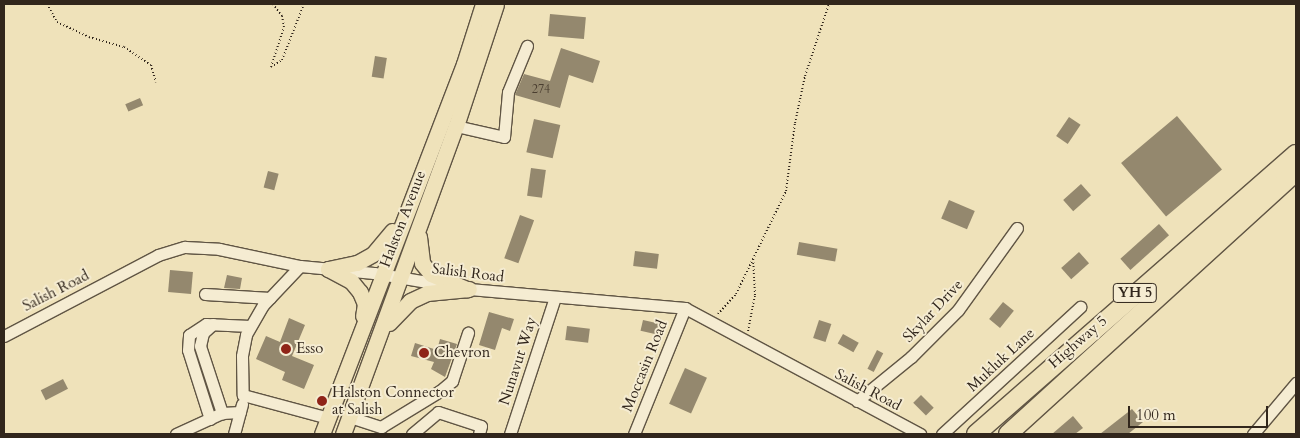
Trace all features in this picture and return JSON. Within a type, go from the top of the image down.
[{"type":"highway","name":"Highway 5","points":[[976,434],[1079,341],[1296,154]]},
{"type":"highway","name":"Highway 5","points":[[1008,434],[1296,172]]},
{"type":"highway","points":[[994,434],[1038,392],[1079,341]]},
{"type":"highway","points":[[1016,434],[1030,414]]},
{"type":"main road","name":"Halston Avenue","points":[[322,434],[406,209],[464,64],[483,4]]},
{"type":"main road","name":"Halston Avenue","points":[[343,434],[419,232],[496,4]]},
{"type":"main road","points":[[328,269],[357,263],[374,254],[385,244],[406,209]]},
{"type":"main road","points":[[419,232],[420,255],[431,274],[469,289]]},
{"type":"main road","points":[[328,269],[351,281],[360,292],[365,304],[360,332]]},
{"type":"main road","points":[[381,333],[410,301],[427,293],[469,289]]},
{"type":"street","points":[[456,126],[504,137],[508,92],[527,46]]},
{"type":"street","name":"Skylar Drive","points":[[857,401],[911,357],[958,310],[1016,228]]},
{"type":"street","name":"Salish Road","points":[[4,336],[172,250],[185,247],[219,249],[300,266],[381,275],[469,289],[685,308],[920,434]]},
{"type":"street","points":[[234,434],[243,395],[242,356],[250,326],[270,298],[300,266]]},
{"type":"street","points":[[205,294],[270,298]]},
{"type":"street","name":"Nunavut Way","points":[[510,434],[555,297]]},
{"type":"street","name":"Mukluk Lane","points":[[942,434],[1080,307]]},
{"type":"street","name":"Moccasin Road","points":[[634,434],[685,308]]},
{"type":"street","points":[[210,419],[186,342],[193,330],[213,324],[250,326]]},
{"type":"street","points":[[213,324],[203,333],[200,346],[222,413]]},
{"type":"street","points":[[350,417],[381,426],[401,416],[452,381],[468,333]]},
{"type":"street","points":[[1253,434],[1296,383]]},
{"type":"street","points":[[243,395],[328,418]]},
{"type":"street","points":[[176,434],[222,413],[240,412]]},
{"type":"street","points":[[412,434],[438,412],[481,426],[479,434]]},
{"type":"path","points":[[47,4],[57,22],[89,37],[124,46],[151,65],[156,82]]},
{"type":"path","points":[[273,4],[282,16],[284,27],[271,67],[282,60],[304,4]]},
{"type":"path","points":[[710,322],[736,294],[786,191],[795,123],[805,76],[829,4]]},
{"type":"path","points":[[744,340],[752,319],[755,295],[753,258]]},
{"type":"building","points":[[550,14],[586,17],[584,39],[548,36]]},
{"type":"building","points":[[561,48],[600,61],[593,83],[569,75],[560,108],[515,95],[524,74],[550,81]]},
{"type":"building","points":[[375,56],[387,58],[384,79],[372,77]]},
{"type":"building","points":[[140,98],[143,105],[128,112],[125,104]]},
{"type":"building","points":[[1177,116],[1222,170],[1166,217],[1121,163]]},
{"type":"building","points":[[1069,117],[1081,125],[1068,144],[1056,136]]},
{"type":"building","points":[[534,119],[560,125],[553,158],[526,152]]},
{"type":"building","points":[[531,168],[546,170],[542,198],[527,196]]},
{"type":"building","points":[[268,171],[279,174],[274,190],[264,187]]},
{"type":"building","points":[[1081,184],[1091,195],[1073,211],[1063,200]]},
{"type":"building","points":[[949,200],[975,211],[967,229],[941,218]]},
{"type":"building","points":[[520,215],[534,220],[518,263],[504,258]]},
{"type":"building","points":[[1159,224],[1169,235],[1130,270],[1120,259]]},
{"type":"building","points":[[799,242],[837,249],[835,262],[797,255]]},
{"type":"building","points":[[635,251],[659,254],[657,269],[633,266]]},
{"type":"building","points":[[1079,252],[1089,263],[1071,279],[1061,268]]},
{"type":"building","points":[[170,270],[193,272],[191,294],[168,292]]},
{"type":"building","points":[[227,275],[242,278],[240,289],[224,288]]},
{"type":"building","points":[[1003,302],[1014,311],[1000,328],[989,319]]},
{"type":"building","points":[[489,312],[514,319],[510,331],[502,328],[495,350],[479,345]]},
{"type":"building","points":[[289,318],[305,325],[292,356],[314,365],[304,389],[282,380],[285,372],[256,359],[266,336],[280,342]]},
{"type":"building","points":[[643,320],[660,324],[657,335],[641,331]]},
{"type":"building","points":[[819,320],[831,324],[825,342],[813,338]]},
{"type":"building","points":[[567,326],[590,329],[588,343],[565,340]]},
{"type":"building","points":[[843,334],[859,343],[853,352],[838,344]]},
{"type":"building","points":[[440,339],[457,344],[445,377],[431,369],[434,362],[411,356],[415,343],[437,350]]},
{"type":"building","points":[[877,350],[883,353],[874,372],[867,369]]},
{"type":"building","points":[[685,368],[707,378],[691,413],[669,404]]},
{"type":"building","points":[[63,379],[68,389],[46,400],[41,390]]},
{"type":"building","points":[[921,395],[934,408],[926,416],[913,403]]},
{"type":"building","points":[[1132,409],[1143,422],[1128,434],[1100,434]]},
{"type":"building","points":[[1073,416],[1083,428],[1075,434],[1052,434]]},
{"type":"place","name":"Esso","points":[[286,349]]},
{"type":"place","name":"Chevron","points":[[424,353]]},
{"type":"place","name":"Halston Connector at Salish","points":[[322,401]]}]
